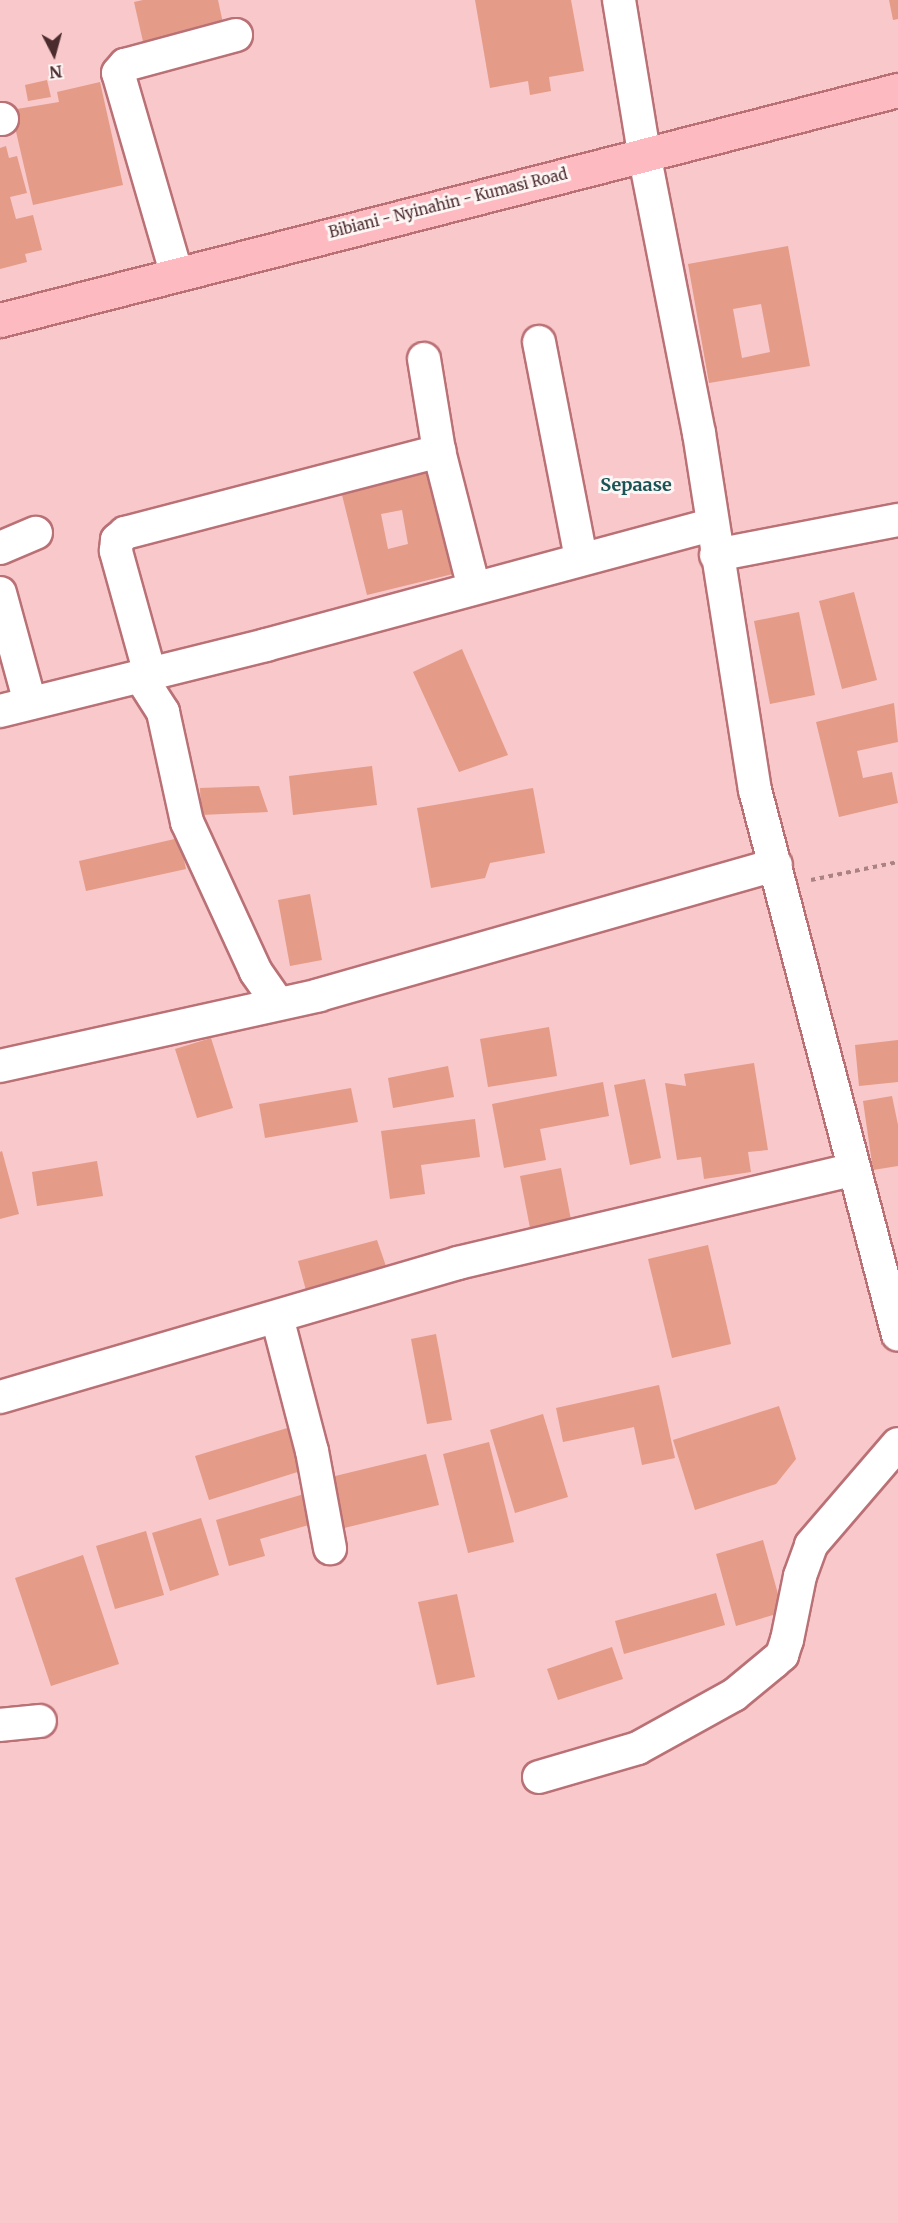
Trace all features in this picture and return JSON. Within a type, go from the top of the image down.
[{"type":"main road","name":"Bibiani - Nyinahin - Kumasi Road","points":[[0,320],[176,272],[898,90]]},
{"type":"street","points":[[619,0],[644,153],[699,433],[755,790],[779,875],[852,1170],[898,1335]]},
{"type":"street","points":[[176,272],[118,73],[125,65],[236,35]]},
{"type":"street","points":[[539,342],[581,560]]},
{"type":"street","points":[[424,359],[440,451],[474,588]]},
{"type":"street","points":[[278,1003],[256,972],[187,822],[163,712],[145,675],[116,551],[117,540],[125,533],[440,451]]},
{"type":"street","points":[[0,711],[581,560],[714,540],[898,520]]},
{"type":"street","points":[[0,548],[36,533]]},
{"type":"street","points":[[0,593],[30,703]]},
{"type":"street","points":[[0,1066],[331,992],[779,875]]},
{"type":"street","points":[[0,1397],[458,1263],[852,1170]]},
{"type":"street","points":[[277,1317],[312,1451],[330,1548]]},
{"type":"street","points":[[539,1777],[638,1748],[734,1695],[774,1662],[787,1640],[800,1576],[811,1545],[898,1444]]},
{"type":"street","points":[[0,1725],[40,1721]]},
{"type":"path","points":[[779,875],[898,862]]},
{"type":"building","points":[[218,0],[224,28],[144,46],[134,2]]},
{"type":"building","points":[[475,0],[571,0],[584,71],[549,77],[551,91],[530,95],[528,81],[490,88]]},
{"type":"building","points":[[889,0],[898,0],[898,19],[893,20]]},
{"type":"building","points":[[47,80],[51,97],[28,101],[25,85]]},
{"type":"building","points":[[100,82],[123,185],[33,205],[11,110],[59,102],[57,92]]},
{"type":"building","points":[[6,146],[9,158],[17,156],[27,193],[10,197],[16,219],[33,215],[42,250],[25,254],[27,262],[0,269],[0,148]]},
{"type":"building","points":[[788,246],[810,366],[709,383],[688,264]],"holes":[[[761,304],[770,352],[742,358],[733,309]]]},
{"type":"building","points":[[430,468],[457,573],[367,595],[341,491]],"holes":[[[402,510],[408,544],[388,549],[381,514]]]},
{"type":"building","points":[[854,592],[877,680],[842,689],[819,601]]},
{"type":"building","points":[[799,612],[815,695],[770,704],[754,621]]},
{"type":"building","points":[[462,649],[508,755],[459,772],[413,672]]},
{"type":"building","points":[[894,703],[898,742],[857,751],[863,778],[892,772],[898,803],[839,817],[816,722]]},
{"type":"building","points":[[372,766],[377,805],[293,815],[289,776]]},
{"type":"building","points":[[259,786],[268,812],[201,815],[200,788]]},
{"type":"building","points":[[533,788],[545,853],[490,863],[485,878],[431,888],[417,808]]},
{"type":"building","points":[[179,838],[186,869],[86,891],[79,861]]},
{"type":"building","points":[[310,894],[322,960],[290,966],[278,900]]},
{"type":"building","points":[[549,1027],[557,1076],[488,1087],[480,1039]]},
{"type":"building","points":[[211,1038],[233,1108],[197,1118],[175,1049]]},
{"type":"building","points":[[898,1040],[898,1082],[859,1086],[855,1045]]},
{"type":"building","points":[[754,1063],[768,1150],[748,1152],[751,1172],[704,1179],[701,1157],[677,1160],[665,1083],[686,1086],[684,1074]]},
{"type":"building","points":[[448,1066],[454,1097],[393,1108],[388,1078]]},
{"type":"building","points":[[645,1079],[661,1158],[630,1165],[614,1085]]},
{"type":"building","points":[[603,1082],[609,1116],[540,1129],[546,1160],[504,1168],[492,1104]]},
{"type":"building","points":[[351,1088],[358,1122],[265,1138],[259,1104]]},
{"type":"building","points":[[892,1096],[898,1125],[898,1166],[873,1170],[863,1101]]},
{"type":"building","points":[[475,1119],[480,1157],[421,1165],[425,1194],[390,1199],[381,1131]]},
{"type":"building","points":[[2,1151],[19,1214],[0,1219],[0,1152]]},
{"type":"building","points":[[97,1161],[103,1196],[37,1206],[32,1172]]},
{"type":"building","points":[[561,1168],[571,1220],[530,1228],[520,1176]]},
{"type":"building","points":[[377,1240],[389,1275],[307,1294],[298,1261]]},
{"type":"building","points":[[708,1245],[731,1344],[672,1358],[648,1259]]},
{"type":"building","points":[[436,1334],[452,1420],[427,1424],[411,1339]]},
{"type":"building","points":[[659,1385],[675,1458],[642,1465],[634,1427],[563,1442],[556,1408]]},
{"type":"building","points":[[779,1406],[796,1459],[776,1484],[695,1510],[673,1440]]},
{"type":"building","points":[[543,1414],[568,1497],[515,1513],[490,1430]]},
{"type":"building","points":[[294,1426],[307,1469],[209,1500],[195,1456]]},
{"type":"building","points":[[489,1442],[514,1542],[468,1553],[443,1454]]},
{"type":"building","points":[[426,1454],[439,1505],[340,1529],[327,1478]]},
{"type":"building","points":[[311,1492],[319,1522],[260,1539],[265,1556],[229,1566],[216,1520]]},
{"type":"building","points":[[201,1518],[219,1575],[170,1591],[152,1533]]},
{"type":"building","points":[[146,1531],[164,1595],[115,1609],[96,1546]]},
{"type":"building","points":[[763,1540],[783,1612],[736,1626],[716,1554]]},
{"type":"building","points":[[83,1555],[119,1664],[51,1686],[15,1578]]},
{"type":"building","points":[[716,1593],[725,1625],[624,1654],[615,1621]]},
{"type":"building","points":[[457,1594],[475,1677],[437,1685],[418,1602]]},
{"type":"building","points":[[612,1647],[623,1679],[558,1700],[547,1669]]},
{"type":"district","name":"Sepaase","points":[[636,485]]}]
